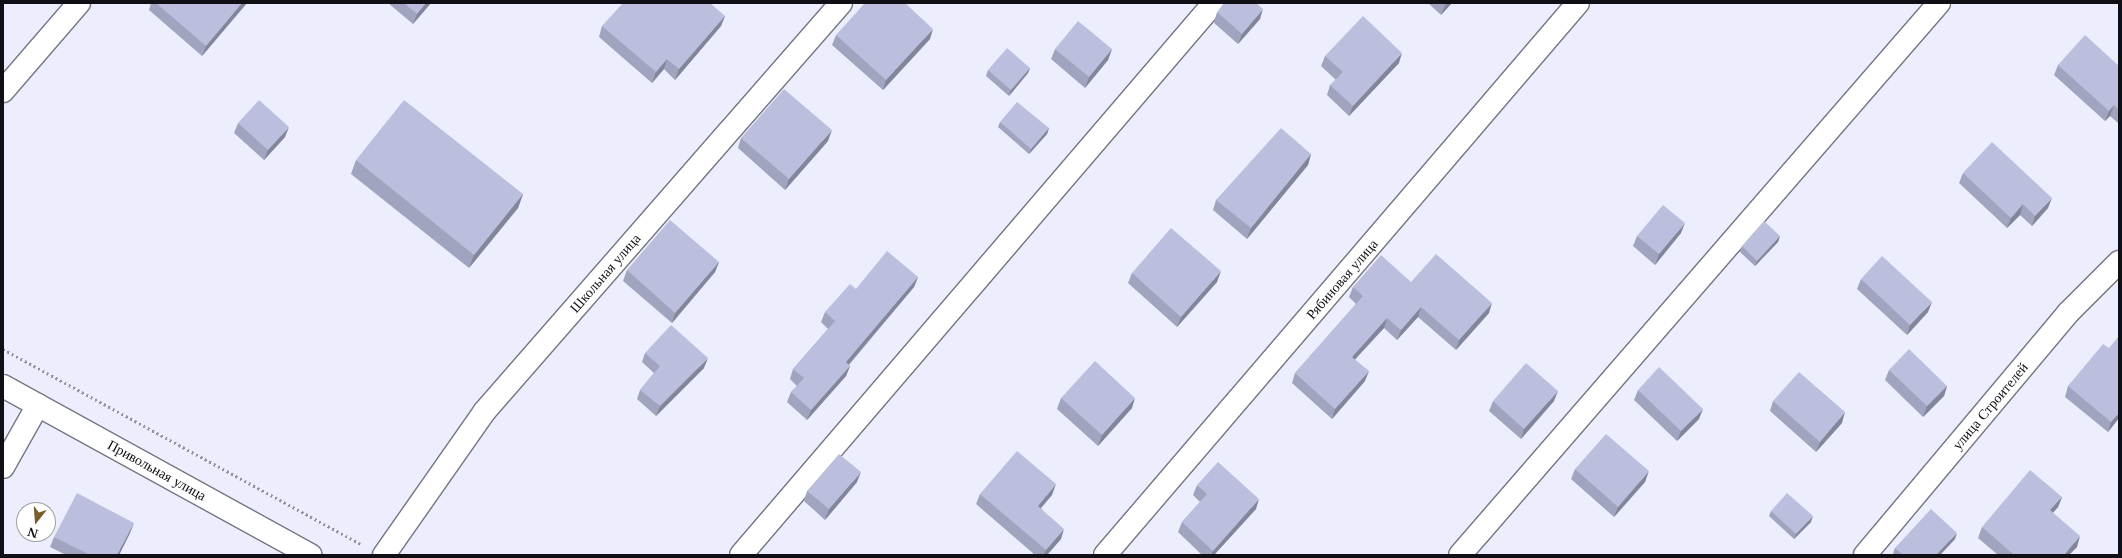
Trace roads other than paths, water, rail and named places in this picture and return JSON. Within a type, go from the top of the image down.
[{"type":"street","points":[[3,90],[79,3]]},
{"type":"street","name":"Школьная улица","points":[[375,551],[484,412],[841,3]]},
{"type":"street","points":[[741,555],[1214,3]]},
{"type":"street","name":"Рябиновая улица","points":[[1106,555],[1578,3]]},
{"type":"street","points":[[1460,555],[1939,3]]},
{"type":"street","name":"улица Строителей","points":[[1865,555],[2068,313],[2119,262]]},
{"type":"street","name":"Привольная улица","points":[[3,386],[311,555]]},
{"type":"street","points":[[3,467],[38,405]]}]
